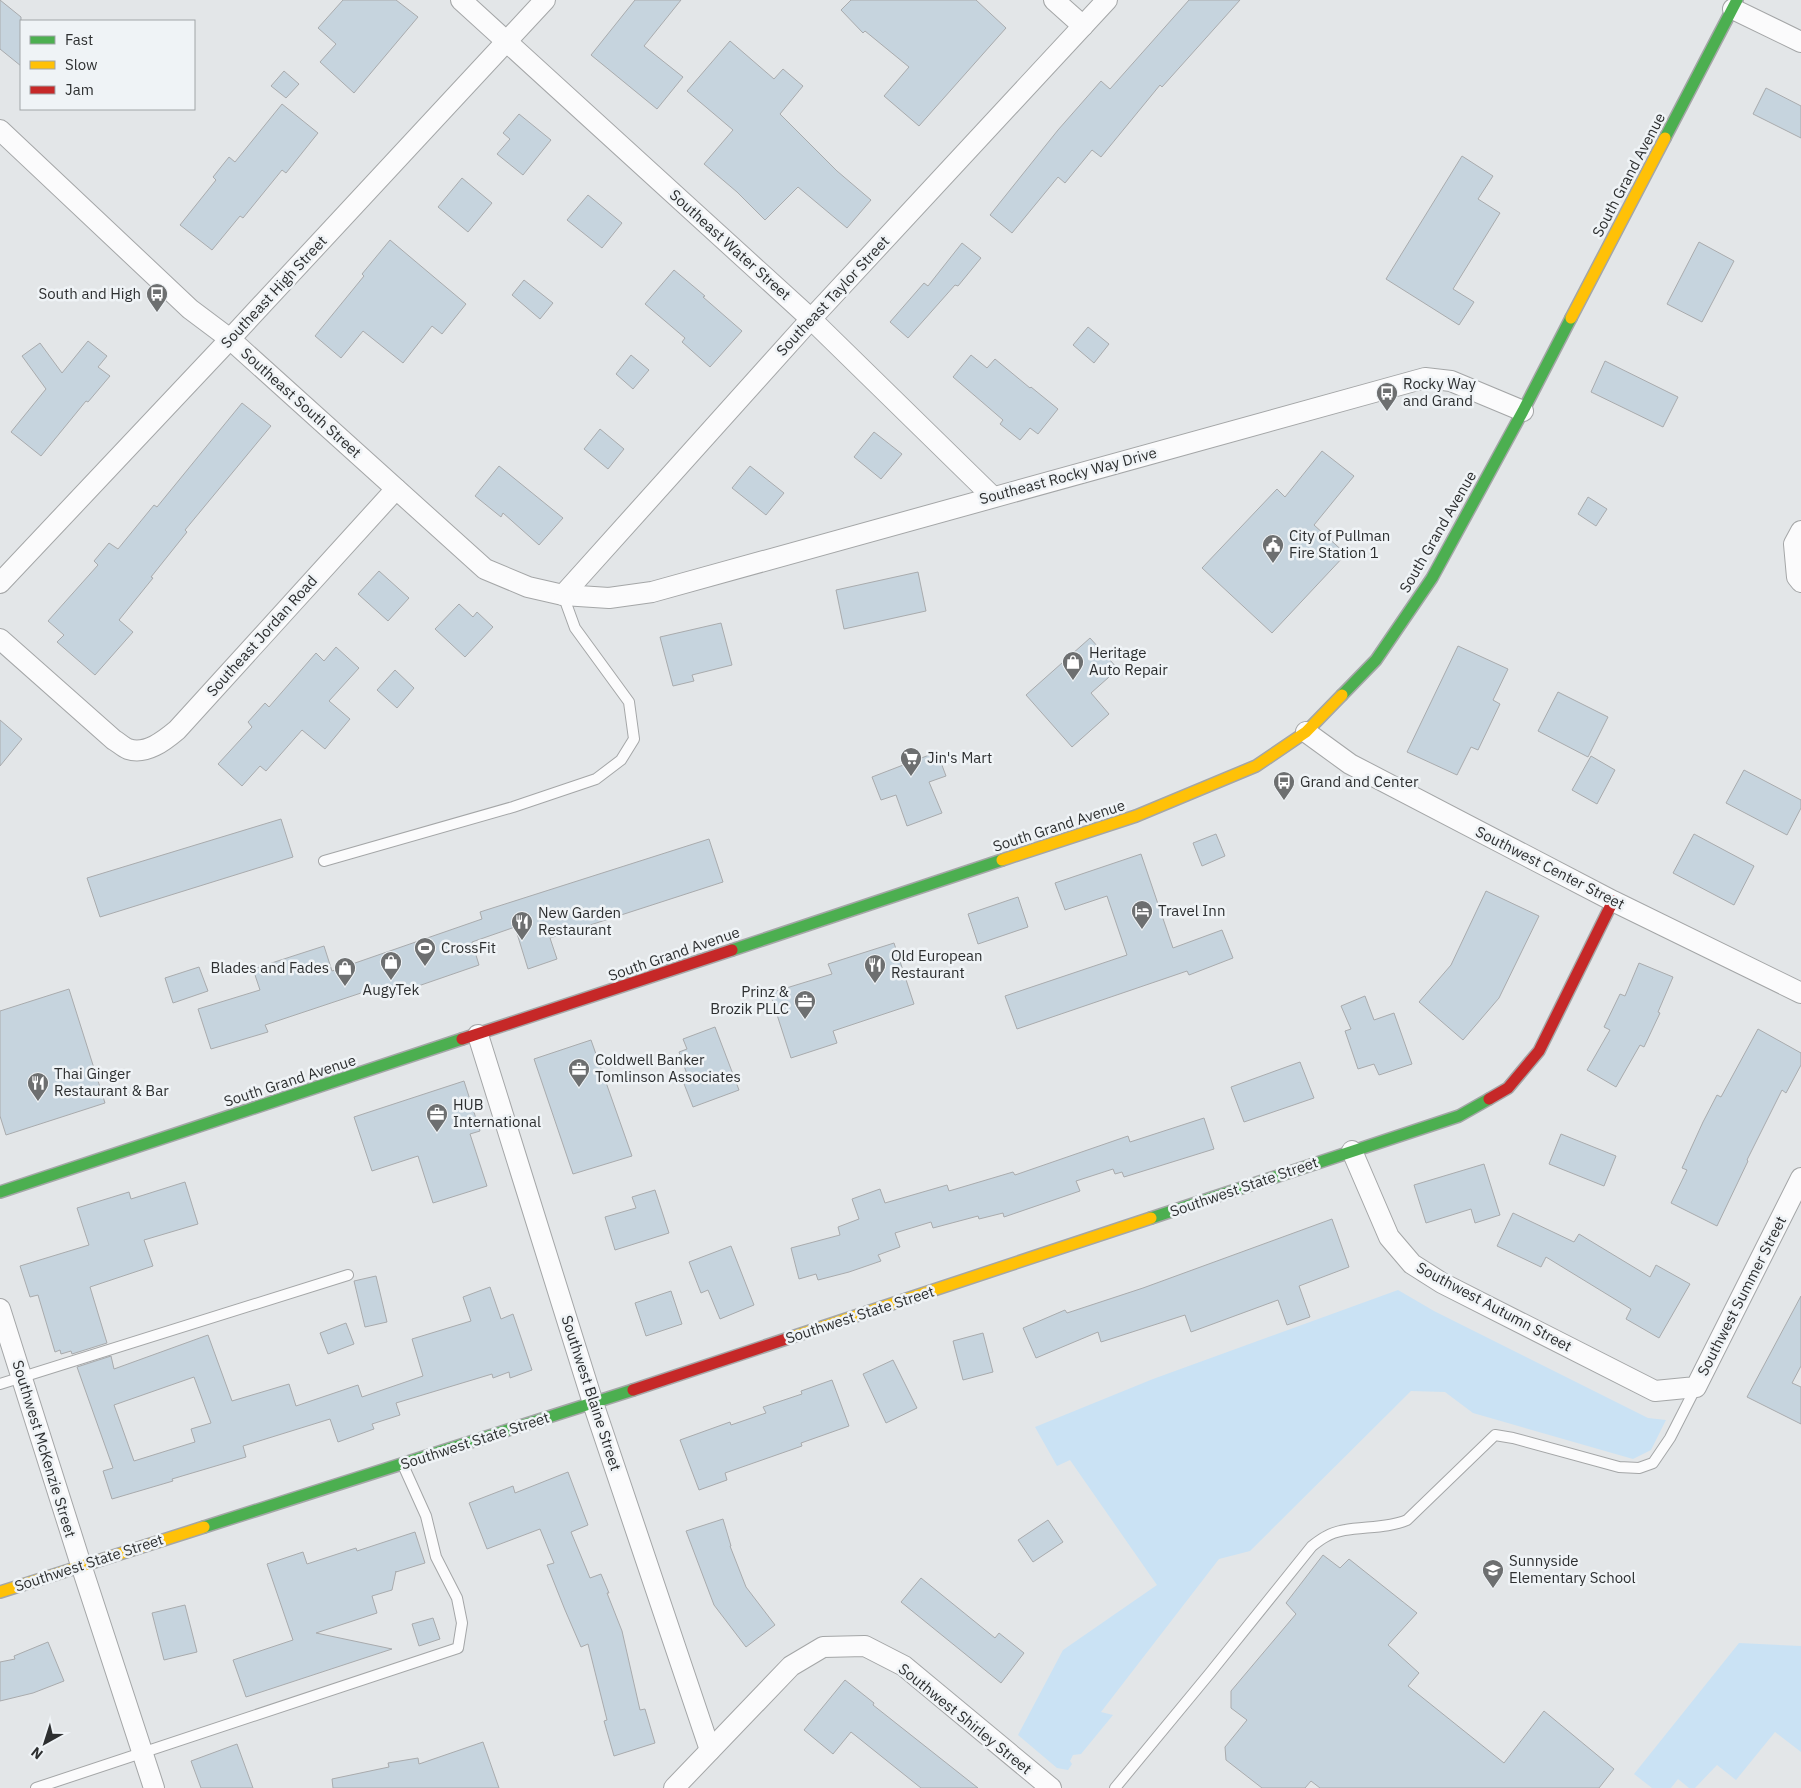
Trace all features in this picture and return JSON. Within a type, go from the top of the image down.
[{"type":"main road","name":"South Grand Avenue","points":[[0,1192],[478,1035],[717,954],[881,902],[893,896],[938,883],[1136,816],[1256,766],[1306,732],[1376,660],[1432,578],[1523,411],[1735,5]]},
{"type":"main road","name":"Southwest State Street","points":[[0,1592],[593,1403],[1459,1116],[1508,1088],[1539,1051],[1612,900]]},
{"type":"street","name":"Southeast Water Street","points":[[461,0],[811,319],[993,497]]},
{"type":"street","name":"Southeast High Street","points":[[0,583],[546,0]]},
{"type":"street","points":[[1054,0],[1083,26]]},
{"type":"street","name":"Southeast Taylor Street","points":[[563,595],[811,319],[1107,0]]},
{"type":"street","points":[[1735,5],[1801,42]]},
{"type":"street","name":"Southeast South Street","points":[[0,130],[190,309],[230,339],[485,569],[528,587],[563,595],[609,598]]},
{"type":"street","name":"Southeast Rocky Way Drive","points":[[609,598],[652,592],[1425,378],[1451,381],[1523,411]]},
{"type":"street","name":"Southeast Jordan Road","points":[[0,639],[114,740],[128,749],[145,749],[163,742],[176,730],[396,489]]},
{"type":"street","points":[[1799,580],[1794,544],[1801,530]]},
{"type":"street","name":"Southwest Center Street","points":[[1306,732],[1350,764],[1612,900],[1801,993]]},
{"type":"street","name":"Southwest Blaine Street","points":[[478,1035],[593,1403],[710,1750]]},
{"type":"street","name":"Southwest Autumn Street","points":[[1352,1151],[1389,1237],[1412,1264],[1442,1283],[1655,1391],[1696,1387]]},
{"type":"street","name":"Southwest Summer Street","points":[[1696,1387],[1801,1178]]},
{"type":"street","name":"Southwest McKenzie Street","points":[[0,1309],[154,1788]]},
{"type":"street","name":"Southwest Shirley Street","points":[[674,1788],[790,1666],[823,1647],[865,1646],[904,1666],[1051,1788]]},
{"type":"lane","points":[[324,861],[513,807],[596,779],[620,760],[634,739],[630,702],[574,628],[563,595]]},
{"type":"lane","points":[[0,1384],[348,1276]]},
{"type":"lane","points":[[1115,1788],[1312,1546],[1326,1536],[1344,1531],[1396,1525],[1407,1520],[1495,1435],[1513,1438],[1619,1467],[1639,1468],[1654,1463],[1670,1438],[1696,1387]]},
{"type":"lane","points":[[36,1788],[458,1648],[462,1623],[456,1598],[436,1557],[426,1516],[403,1464]]},
{"type":"shaded area","points":[[1398,1290],[1434,1311],[1648,1418],[1666,1420],[1651,1450],[1633,1459],[1473,1413],[1445,1392],[1411,1391],[1250,1551],[1219,1559],[1101,1712],[1113,1715],[1081,1754],[1073,1755],[1070,1761],[1072,1764],[1068,1770],[1057,1768],[1018,1735],[1063,1650],[1157,1585],[1070,1460],[1057,1466],[1035,1427],[1153,1379]]},
{"type":"shaded area","points":[[1739,1643],[1801,1646],[1801,1752],[1775,1732],[1736,1780],[1717,1765],[1695,1788],[1689,1788],[1678,1779],[1671,1788],[1652,1788],[1634,1774]]},
{"type":"building","points":[[0,0],[21,17],[20,65],[0,49]]},
{"type":"building","points":[[343,0],[396,0],[418,17],[354,93],[320,62],[336,44],[318,28]]},
{"type":"building","points":[[635,0],[681,0],[644,46],[683,77],[657,109],[591,55]]},
{"type":"building","points":[[851,0],[976,0],[1006,28],[919,126],[884,96],[909,67],[865,31],[863,33],[841,10]]},
{"type":"building","points":[[1189,0],[1240,0],[1162,87],[1160,85],[1101,157],[1092,150],[1065,183],[1058,177],[1012,233],[990,215],[1058,130],[1101,81],[1110,89]]},
{"type":"building","points":[[730,41],[774,79],[783,69],[803,86],[780,114],[837,171],[871,200],[847,228],[798,187],[765,220],[737,192],[704,164],[733,130],[687,91]]},
{"type":"building","points":[[284,71],[299,84],[286,98],[271,86]]},
{"type":"building","points":[[1766,88],[1801,106],[1801,138],[1753,114]]},
{"type":"building","points":[[282,104],[318,133],[286,173],[282,170],[243,218],[240,216],[212,250],[180,225],[216,180],[213,177],[229,157],[235,162]]},
{"type":"building","points":[[519,114],[551,140],[523,175],[497,154],[510,139],[503,133]]},
{"type":"building","points":[[1462,156],[1493,176],[1478,199],[1500,213],[1453,289],[1474,302],[1459,325],[1386,279]]},
{"type":"building","points":[[462,178],[492,203],[468,232],[438,207]]},
{"type":"building","points":[[588,195],[622,223],[602,248],[567,220]]},
{"type":"building","points":[[390,240],[466,304],[442,334],[432,326],[403,363],[363,331],[341,358],[315,336],[364,276],[362,274]]},
{"type":"building","points":[[1699,242],[1734,261],[1702,322],[1667,304]]},
{"type":"building","points":[[962,243],[981,258],[958,286],[955,285],[908,338],[890,322],[924,283],[928,286]]},
{"type":"building","points":[[674,270],[742,331],[710,367],[682,342],[685,338],[645,304]]},
{"type":"building","points":[[524,280],[553,303],[540,319],[512,295]]},
{"type":"building","points":[[1088,327],[1109,344],[1094,363],[1073,345]]},
{"type":"building","points":[[88,341],[107,356],[98,367],[110,376],[88,402],[86,401],[41,456],[11,432],[46,389],[22,356],[40,343],[62,373]]},
{"type":"building","points":[[631,355],[649,370],[633,389],[616,374]]},
{"type":"building","points":[[971,355],[987,368],[995,359],[1058,409],[1038,434],[1030,428],[1020,440],[1000,424],[1003,420],[953,377]]},
{"type":"building","points":[[1605,361],[1678,397],[1663,427],[1591,392]]},
{"type":"building","points":[[242,403],[271,426],[185,530],[187,532],[119,620],[133,632],[95,675],[57,642],[64,635],[48,621],[98,565],[94,561],[109,543],[118,549],[154,505],[157,507]]},
{"type":"building","points":[[600,429],[624,449],[608,469],[584,449]]},
{"type":"building","points":[[874,432],[902,454],[881,479],[854,457]]},
{"type":"building","points":[[1322,451],[1354,476],[1314,525],[1346,554],[1272,633],[1202,568],[1277,489],[1285,497]]},
{"type":"building","points":[[499,466],[563,518],[539,545],[503,513],[501,517],[475,496]]},
{"type":"building","points":[[750,466],[784,493],[766,515],[732,488]]},
{"type":"building","points":[[1588,497],[1607,509],[1596,526],[1578,514]]},
{"type":"building","points":[[379,571],[409,598],[388,621],[358,594]]},
{"type":"building","points":[[918,572],[926,611],[844,629],[836,590]]},
{"type":"building","points":[[459,604],[473,617],[477,612],[493,627],[465,657],[435,629]]},
{"type":"building","points":[[721,623],[732,665],[692,675],[694,681],[673,686],[660,637]]},
{"type":"building","name":"Heritage Auto Repair","points":[[1090,638],[1118,669],[1091,693],[1109,714],[1072,747],[1026,695]]},
{"type":"building","points":[[1458,646],[1508,669],[1493,700],[1500,704],[1478,750],[1471,747],[1457,775],[1407,752]]},
{"type":"building","points":[[336,647],[359,668],[329,701],[350,719],[325,749],[302,730],[266,771],[260,766],[242,786],[218,764],[252,727],[248,722],[265,703],[269,707],[316,653],[324,661]]},
{"type":"building","points":[[395,670],[414,688],[397,708],[377,690]]},
{"type":"building","points":[[1558,692],[1608,717],[1588,757],[1538,731]]},
{"type":"building","points":[[0,720],[22,739],[0,766]]},
{"type":"building","points":[[937,752],[946,776],[929,782],[942,813],[907,826],[896,795],[881,800],[872,777]]},
{"type":"building","points":[[1591,756],[1615,770],[1597,804],[1572,790]]},
{"type":"building","points":[[1744,770],[1801,800],[1801,808],[1787,835],[1726,803]]},
{"type":"building","points":[[281,819],[293,857],[100,917],[87,878]]},
{"type":"building","points":[[1216,834],[1225,856],[1202,866],[1193,843]]},
{"type":"building","points":[[1694,834],[1754,866],[1734,905],[1673,873]]},
{"type":"building","points":[[709,839],[723,882],[550,938],[557,959],[528,969],[515,927],[472,942],[479,965],[395,994],[379,987],[265,1025],[268,1032],[211,1049],[198,1009],[260,990],[253,969],[324,946],[332,971],[482,919],[480,912]]},
{"type":"building","points":[[1141,854],[1173,948],[1222,930],[1233,958],[1189,975],[1187,971],[1017,1029],[1005,996],[1127,955],[1107,896],[1065,910],[1055,883]]},
{"type":"building","points":[[1486,891],[1539,916],[1499,998],[1463,1040],[1419,1002],[1451,965]]},
{"type":"building","points":[[1018,897],[1028,927],[978,944],[968,914]]},
{"type":"building","points":[[894,943],[914,1004],[833,1031],[837,1043],[791,1058],[770,993],[832,974],[828,964]]},
{"type":"building","points":[[1639,963],[1673,977],[1658,1012],[1660,1013],[1644,1047],[1640,1045],[1616,1087],[1587,1070],[1610,1030],[1604,1027],[1620,994],[1625,996]]},
{"type":"building","points":[[199,967],[208,991],[173,1003],[165,978]]},
{"type":"building","points":[[69,989],[105,1103],[6,1135],[0,1116],[0,1011]]},
{"type":"building","points":[[1365,996],[1374,1020],[1394,1013],[1412,1064],[1379,1075],[1374,1064],[1358,1069],[1345,1031],[1351,1029],[1341,1006]]},
{"type":"building","points":[[715,1027],[739,1090],[693,1107],[681,1076],[687,1074],[679,1052],[687,1049],[683,1039]]},
{"type":"building","points":[[1758,1029],[1801,1053],[1801,1065],[1786,1093],[1782,1090],[1717,1226],[1671,1203],[1687,1170],[1682,1168],[1703,1122],[1717,1095],[1721,1097]]},
{"type":"building","points":[[591,1040],[632,1156],[573,1174],[534,1059]]},
{"type":"building","points":[[1300,1062],[1314,1098],[1244,1122],[1231,1087]]},
{"type":"building","points":[[464,1081],[480,1131],[470,1134],[487,1186],[433,1203],[418,1156],[372,1171],[354,1117]]},
{"type":"building","points":[[1204,1118],[1214,1149],[1124,1177],[1122,1172],[1115,1174],[1113,1169],[1076,1181],[1080,1191],[1004,1217],[1003,1213],[979,1219],[978,1216],[933,1228],[931,1222],[895,1233],[900,1247],[878,1255],[881,1261],[818,1280],[816,1274],[799,1279],[791,1248],[840,1235],[838,1227],[859,1219],[852,1199],[880,1189],[885,1203],[947,1185],[949,1191],[1013,1172],[1015,1175],[1128,1136],[1130,1142]]},
{"type":"building","points":[[1561,1134],[1616,1156],[1604,1186],[1549,1164]]},
{"type":"building","points":[[1484,1164],[1500,1215],[1475,1223],[1471,1209],[1426,1223],[1414,1185]]},
{"type":"building","points":[[185,1182],[198,1224],[144,1240],[153,1266],[90,1287],[107,1343],[72,1354],[71,1351],[61,1354],[60,1350],[55,1352],[38,1295],[30,1297],[20,1266],[89,1245],[77,1208],[129,1192],[131,1199]]},
{"type":"building","points":[[655,1190],[669,1233],[615,1250],[605,1217],[636,1208],[632,1197]]},
{"type":"building","points":[[1513,1213],[1574,1242],[1579,1234],[1650,1277],[1656,1265],[1690,1284],[1659,1338],[1626,1319],[1631,1309],[1546,1257],[1541,1267],[1497,1246]]},
{"type":"building","points":[[1332,1219],[1349,1267],[1299,1286],[1310,1317],[1287,1325],[1278,1300],[1191,1332],[1185,1315],[1101,1342],[1098,1332],[1036,1358],[1023,1328],[1065,1310],[1067,1313],[1143,1288]]},
{"type":"building","points":[[731,1246],[754,1305],[720,1319],[708,1290],[701,1293],[689,1262]]},
{"type":"building","points":[[376,1276],[387,1322],[365,1327],[354,1281]]},
{"type":"building","points":[[490,1287],[501,1319],[513,1314],[532,1370],[510,1378],[509,1372],[493,1378],[492,1374],[396,1403],[400,1415],[372,1424],[374,1429],[338,1442],[330,1419],[243,1446],[246,1457],[112,1499],[103,1471],[113,1468],[77,1367],[111,1356],[114,1369],[208,1335],[232,1401],[289,1384],[296,1406],[358,1385],[362,1397],[423,1376],[412,1339],[471,1321],[463,1297]],"holes":[[[194,1377],[211,1423],[191,1429],[195,1442],[134,1461],[114,1405]]]},
{"type":"building","points":[[671,1291],[682,1324],[646,1336],[635,1303]]},
{"type":"building","points":[[1801,1296],[1801,1366],[1792,1383],[1801,1387],[1801,1424],[1747,1397]]},
{"type":"building","points":[[346,1323],[354,1344],[328,1354],[320,1333]]},
{"type":"building","points":[[983,1333],[993,1372],[963,1380],[953,1341]]},
{"type":"building","points":[[893,1360],[917,1408],[886,1423],[863,1374]]},
{"type":"building","points":[[832,1380],[849,1426],[801,1443],[802,1446],[725,1473],[727,1480],[699,1490],[680,1440],[730,1422],[731,1425],[766,1413],[763,1407],[802,1394],[801,1391]]},
{"type":"building","points":[[568,1472],[588,1525],[571,1532],[590,1578],[601,1574],[609,1593],[607,1593],[622,1631],[640,1710],[645,1709],[655,1743],[614,1756],[604,1721],[607,1720],[588,1644],[581,1647],[565,1610],[547,1565],[554,1563],[540,1529],[487,1549],[469,1503],[513,1486],[515,1493]]},
{"type":"building","points":[[723,1519],[730,1546],[746,1587],[775,1625],[746,1647],[714,1605],[686,1531]]},
{"type":"building","points":[[1048,1520],[1063,1542],[1033,1562],[1018,1540]]},
{"type":"building","points":[[415,1532],[425,1563],[396,1571],[392,1590],[372,1596],[377,1613],[316,1633],[392,1649],[246,1697],[233,1660],[293,1640],[267,1564],[303,1552],[307,1564],[356,1548],[357,1551]]},
{"type":"building","points":[[1323,1555],[1340,1568],[1349,1559],[1417,1613],[1388,1645],[1419,1673],[1408,1686],[1504,1763],[1544,1711],[1614,1769],[1599,1788],[1320,1788],[1311,1781],[1305,1788],[1262,1788],[1226,1760],[1225,1747],[1247,1720],[1231,1708],[1231,1691],[1296,1614],[1286,1603]]},
{"type":"building","points":[[921,1578],[995,1638],[999,1633],[1024,1653],[1001,1683],[901,1602]]},
{"type":"building","points":[[185,1605],[197,1652],[164,1660],[152,1613]]},
{"type":"building","points":[[433,1618],[440,1639],[419,1646],[412,1624]]},
{"type":"building","points":[[48,1642],[64,1681],[33,1693],[0,1701],[0,1662],[15,1659],[14,1656]]},
{"type":"building","points":[[845,1680],[874,1703],[873,1705],[978,1788],[921,1788],[851,1732],[833,1754],[804,1730]]},
{"type":"building","points":[[483,1742],[499,1788],[333,1788],[332,1779],[389,1767],[388,1763],[418,1758],[419,1764]]},
{"type":"building","points":[[237,1744],[253,1788],[201,1788],[191,1761]]},
{"type":"traffic: fast","points":[[1665,138],[1737,0]]},
{"type":"traffic: fast","points":[[1342,695],[1376,660],[1432,578],[1523,411],[1571,318]]},
{"type":"traffic: fast","points":[[732,950],[1002,860]]},
{"type":"traffic: fast","points":[[0,1192],[462,1039]]},
{"type":"traffic: fast","points":[[1151,1218],[1459,1116],[1489,1099]]},
{"type":"traffic: fast","points":[[204,1527],[633,1390]]},
{"type":"traffic: slow","points":[[1571,318],[1665,138]]},
{"type":"traffic: slow","points":[[1002,860],[1136,816],[1256,766],[1306,732],[1342,695]]},
{"type":"traffic: slow","points":[[792,1337],[1151,1218]]},
{"type":"traffic: slow","points":[[0,1592],[204,1527]]},
{"type":"traffic: jam","points":[[1489,1099],[1508,1088],[1539,1051],[1613,901]]},
{"type":"traffic: jam","points":[[462,1039],[732,950]]},
{"type":"traffic: jam","points":[[633,1390],[792,1337]]},
{"type":"place","name":"South and High","points":[[157,313]]},
{"type":"place","name":"Rocky Way and Grand","points":[[1387,412]]},
{"type":"place","name":"City of Pullman Fire Station 1","points":[[1273,564]]},
{"type":"place","name":"Heritage Auto Repair","points":[[1073,681]]},
{"type":"place","name":"Jin's Mart","points":[[911,777]]},
{"type":"place","name":"Grand and Center","points":[[1284,801]]},
{"type":"place","name":"Travel Inn","points":[[1142,930]]},
{"type":"place","name":"New Garden Restaurant","points":[[522,941]]},
{"type":"place","name":"CrossFit","points":[[425,967]]},
{"type":"place","name":"AugyTek","points":[[391,981]]},
{"type":"place","name":"Old European Restaurant","points":[[875,984]]},
{"type":"place","name":"Blades and Fades","points":[[345,987]]},
{"type":"place","name":"Prinz & Brozik PLLC","points":[[805,1020]]},
{"type":"place","name":"Coldwell Banker Tomlinson Associates","points":[[579,1088]]},
{"type":"place","name":"Thai Ginger Restaurant & Bar","points":[[38,1102]]},
{"type":"place","name":"HUB International","points":[[437,1133]]},
{"type":"place","name":"Sunnyside Elementary School","points":[[1493,1589]]}]
